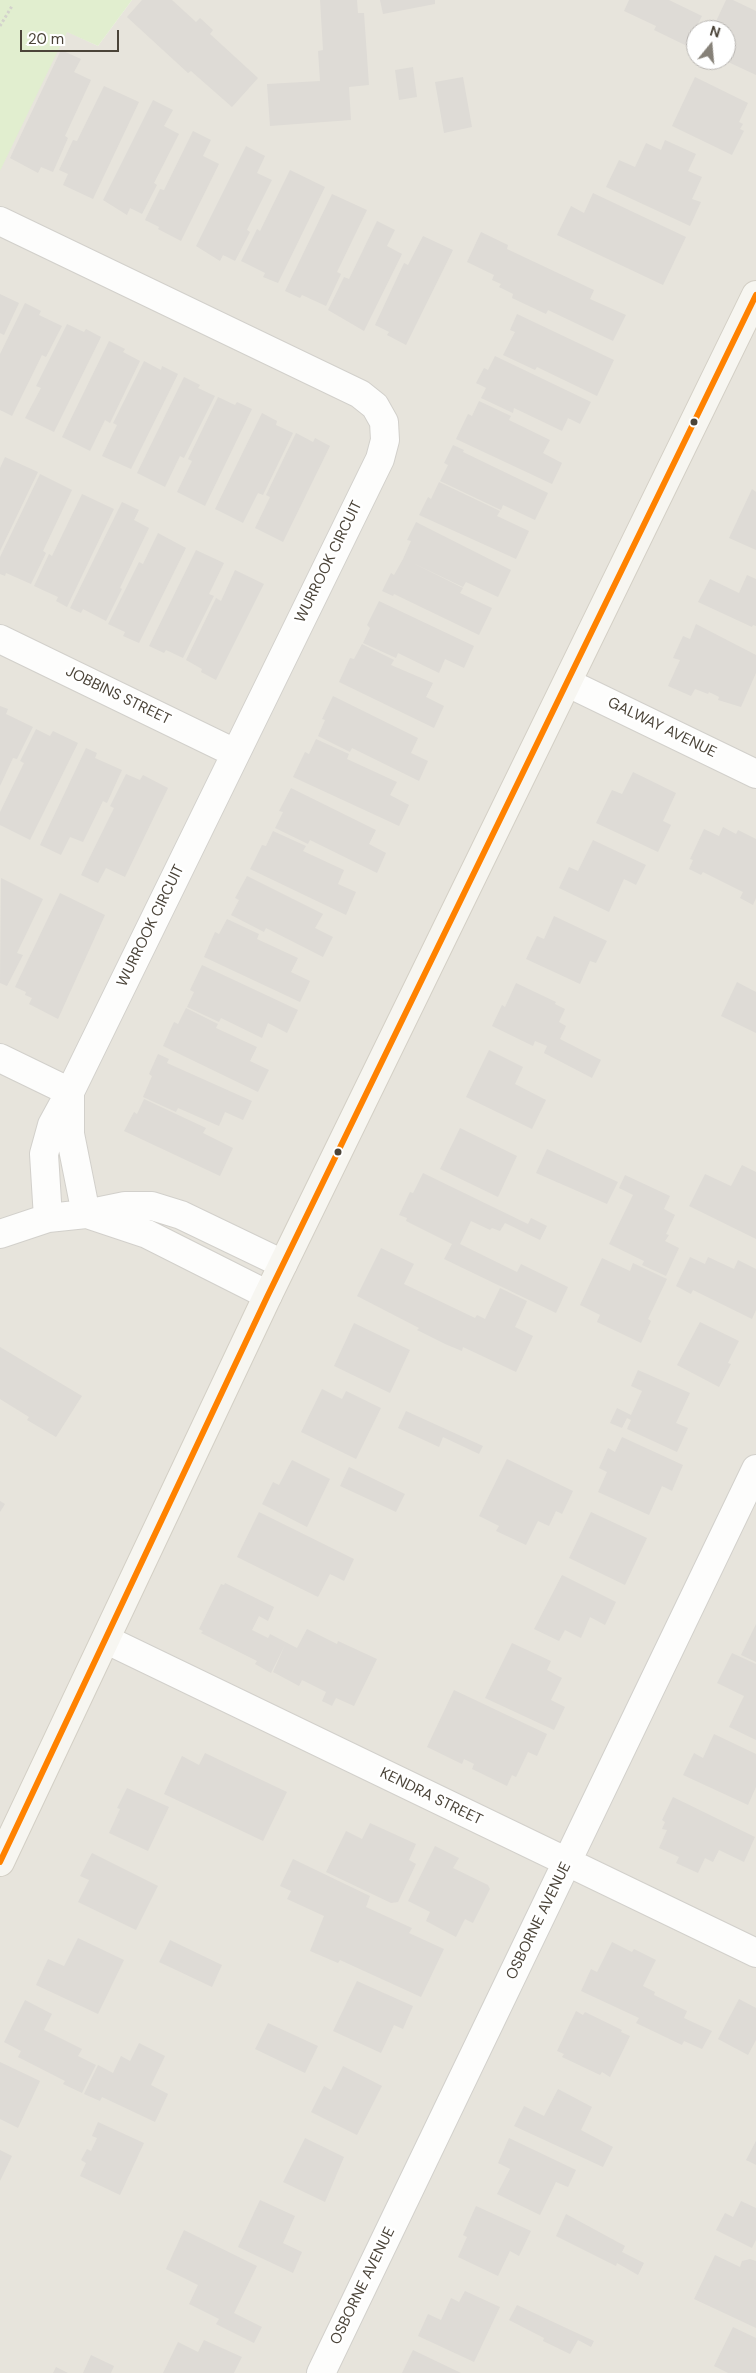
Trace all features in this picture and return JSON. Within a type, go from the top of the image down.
[{"type":"main road","points":[[0,1862],[268,1295],[756,295]]},
{"type":"street","name":"WURROOK CIRCUIT","points":[[0,221],[360,394],[375,406],[384,422],[385,440],[380,459],[70,1092],[52,1125],[44,1154],[48,1218]]},
{"type":"street","name":"JOBBINS STREET","points":[[0,639],[235,753]]},
{"type":"street","name":"GALWAY AVENUE","points":[[568,683],[756,774]]},
{"type":"street","points":[[0,1058],[70,1092]]},
{"type":"street","name":"WURROOK CIRCUIT","points":[[70,1092],[70,1134],[86,1214]]},
{"type":"street","points":[[0,1234],[48,1218],[86,1214],[125,1206],[152,1206],[170,1211],[283,1264]]},
{"type":"street","points":[[86,1214],[147,1234],[268,1295]]},
{"type":"street","name":"OSBORNE AVENUE","points":[[321,2373],[568,1864],[756,1469]]},
{"type":"street","name":"KENDRA STREET","points":[[106,1640],[756,1953]]},
{"type":"path","points":[[0,26],[12,6]]},
{"type":"shaded area","points":[[0,0],[98,46],[132,0],[756,0],[756,2373],[0,2373]]},
{"type":"green space","points":[[0,0],[132,0],[98,46],[67,32],[0,171]]},
{"type":"building","points":[[142,0],[172,0],[196,22],[200,18],[213,30],[210,34],[258,78],[232,107],[191,71],[188,73],[127,17]]},
{"type":"building","points":[[320,0],[357,0],[358,13],[364,13],[369,85],[349,87],[351,120],[270,126],[267,84],[320,81],[318,51],[323,50]]},
{"type":"building","points":[[380,0],[435,0],[435,4],[383,14]]},
{"type":"building","points":[[629,0],[669,0],[702,16],[700,20],[686,20],[686,46],[654,30],[656,26],[624,11]]},
{"type":"building","points":[[726,0],[733,0],[756,11],[756,75],[736,66],[736,20],[717,20]]},
{"type":"building","points":[[61,50],[81,59],[74,72],[91,80],[65,136],[68,138],[53,172],[41,167],[38,173],[10,158]]},
{"type":"building","points":[[413,67],[417,97],[399,100],[395,70]]},
{"type":"building","points":[[463,77],[472,127],[444,133],[435,82]]},
{"type":"building","points":[[695,77],[748,103],[739,122],[743,124],[740,129],[744,131],[732,155],[672,126]]},
{"type":"building","points":[[104,86],[139,102],[93,199],[63,185],[68,174],[59,170],[73,140],[77,141]]},
{"type":"building","points":[[153,100],[173,110],[164,126],[179,134],[154,183],[157,185],[142,214],[130,208],[127,215],[103,200]]},
{"type":"building","points":[[193,131],[211,140],[203,156],[219,164],[181,241],[145,220],[160,189],[164,190]]},
{"type":"building","points":[[665,140],[696,154],[688,171],[702,177],[692,199],[701,202],[690,226],[606,187],[619,160],[635,167],[646,143],[661,150]]},
{"type":"building","points":[[246,146],[265,156],[257,173],[272,180],[247,230],[250,232],[235,261],[223,255],[220,261],[196,246]]},
{"type":"building","points":[[290,170],[325,187],[278,283],[263,277],[265,273],[241,261],[257,229],[260,231]]},
{"type":"building","points":[[593,193],[686,237],[663,285],[557,235],[571,206],[584,213]]},
{"type":"building","points":[[332,194],[367,210],[337,272],[341,274],[326,306],[302,295],[300,298],[285,291]]},
{"type":"building","points":[[377,221],[395,230],[387,246],[402,254],[364,331],[328,310],[344,277],[349,279]]},
{"type":"building","points":[[481,232],[508,245],[507,249],[594,290],[590,299],[626,315],[613,341],[548,310],[546,314],[512,298],[513,294],[499,287],[501,284],[492,280],[494,275],[467,262]]},
{"type":"building","points":[[423,236],[453,250],[406,345],[387,335],[389,332],[375,325],[404,263],[408,265]]},
{"type":"building","points":[[0,294],[19,303],[4,335],[0,333]]},
{"type":"building","points":[[25,303],[41,311],[39,315],[62,326],[46,357],[42,355],[12,416],[0,410],[0,354]]},
{"type":"building","points":[[517,314],[614,360],[597,396],[537,367],[535,370],[503,355],[515,332],[510,330]]},
{"type":"building","points":[[67,324],[84,332],[86,329],[101,337],[54,432],[25,418],[41,388],[36,386]]},
{"type":"building","points":[[109,341],[125,349],[123,352],[140,361],[110,423],[105,420],[90,451],[62,437]]},
{"type":"building","points":[[495,356],[591,402],[580,424],[568,418],[562,431],[514,408],[513,413],[481,398],[486,388],[476,383],[484,368],[488,370]]},
{"type":"building","points":[[144,361],[161,370],[162,366],[178,374],[131,469],[102,456],[117,425],[113,423]]},
{"type":"building","points":[[184,377],[200,385],[198,388],[215,396],[184,458],[180,456],[165,487],[137,473]]},
{"type":"building","points":[[218,397],[235,405],[237,402],[252,409],[205,506],[177,492],[192,461],[188,459]]},
{"type":"building","points":[[479,401],[511,416],[509,420],[550,440],[543,453],[562,463],[552,484],[456,439],[468,414],[472,416]]},
{"type":"building","points":[[262,413],[277,421],[276,425],[293,433],[263,495],[258,493],[243,523],[215,509]]},
{"type":"building","points":[[296,433],[313,442],[315,438],[330,446],[283,542],[255,528],[270,497],[266,495]]},
{"type":"building","points":[[453,445],[464,450],[463,452],[548,493],[535,520],[503,505],[501,510],[440,481],[448,465],[444,463]]},
{"type":"building","points":[[5,457],[38,472],[0,551],[0,468]]},
{"type":"building","points":[[40,474],[72,490],[43,551],[46,553],[31,584],[6,573],[5,576],[0,574],[0,557]]},
{"type":"building","points":[[439,482],[500,511],[497,516],[529,531],[516,559],[419,515],[428,497],[431,499]]},
{"type":"building","points":[[752,489],[756,492],[756,550],[729,538]]},
{"type":"building","points":[[82,494],[114,509],[67,607],[56,601],[58,597],[34,586],[49,554],[52,556]]},
{"type":"building","points":[[122,502],[139,510],[134,520],[149,528],[106,621],[83,609],[81,613],[70,608]]},
{"type":"building","points":[[416,522],[511,570],[498,597],[466,582],[463,587],[413,563],[463,588],[460,593],[492,608],[479,635],[394,594],[393,596],[382,591],[391,573],[394,575],[403,559],[411,541],[407,540]]},
{"type":"building","points":[[158,533],[186,548],[139,643],[123,636],[125,632],[108,624],[139,562],[143,564]]},
{"type":"building","points":[[196,550],[224,563],[209,594],[214,596],[183,658],[166,650],[164,653],[149,646]]},
{"type":"building","points":[[235,570],[264,584],[216,680],[201,672],[202,669],[186,660],[216,598],[221,601]]},
{"type":"building","points":[[747,575],[756,579],[756,626],[753,625],[752,627],[698,602],[710,579],[739,593]]},
{"type":"building","points":[[379,601],[474,646],[464,668],[445,659],[439,673],[398,653],[396,658],[363,643],[370,628],[367,625]]},
{"type":"building","points":[[696,624],[756,655],[756,673],[741,707],[718,700],[719,697],[709,692],[708,694],[695,689],[691,696],[668,686],[680,660],[673,658],[683,636],[690,639]]},
{"type":"building","points":[[362,644],[394,660],[391,665],[433,683],[426,697],[444,706],[434,728],[339,682],[350,658],[354,659]]},
{"type":"building","points":[[333,696],[418,738],[411,753],[428,761],[419,781],[352,748],[350,752],[318,736],[325,720],[322,719]]},
{"type":"building","points":[[0,706],[8,709],[6,714],[33,727],[17,759],[13,758],[0,786]]},
{"type":"building","points":[[36,729],[50,736],[53,731],[78,743],[30,840],[0,825],[0,812],[24,763],[20,761]]},
{"type":"building","points":[[316,739],[349,754],[347,759],[397,782],[390,795],[409,805],[399,826],[293,777],[305,752],[309,754]]},
{"type":"building","points":[[86,748],[97,753],[95,758],[122,770],[107,803],[103,801],[83,842],[70,837],[61,855],[40,845]]},
{"type":"building","points":[[633,772],[676,793],[663,821],[671,825],[658,852],[596,823],[612,790],[622,794]]},
{"type":"building","points":[[126,774],[140,780],[143,775],[168,788],[125,877],[106,868],[98,883],[81,875],[114,808],[110,806]]},
{"type":"building","points":[[291,788],[376,830],[369,844],[386,853],[377,873],[310,840],[308,844],[275,828],[283,812],[279,811]]},
{"type":"building","points":[[723,827],[736,834],[738,830],[756,839],[756,898],[753,905],[740,898],[743,892],[703,872],[701,875],[689,869],[693,860],[690,859],[704,829],[719,836]]},
{"type":"building","points":[[273,831],[306,846],[303,851],[344,870],[338,884],[356,892],[346,915],[250,869],[262,845],[266,846]]},
{"type":"building","points":[[593,840],[646,865],[636,885],[624,879],[609,912],[559,888],[569,867],[578,871]]},
{"type":"building","points":[[247,876],[323,914],[315,928],[333,937],[323,957],[266,928],[264,932],[231,915],[239,900],[235,898]]},
{"type":"building","points":[[1,878],[43,899],[17,953],[23,955],[7,986],[0,983]]},
{"type":"building","points":[[60,893],[105,915],[58,1019],[29,1004],[32,998],[25,995],[26,992],[15,987]]},
{"type":"building","points":[[554,916],[607,941],[596,963],[590,961],[580,984],[526,959],[537,936],[544,939]]},
{"type":"building","points":[[227,919],[259,934],[257,939],[298,958],[291,972],[310,981],[300,1002],[204,957],[215,932],[219,934]]},
{"type":"building","points":[[202,965],[298,1010],[287,1033],[268,1023],[262,1038],[221,1018],[219,1022],[187,1007],[194,992],[190,990]]},
{"type":"building","points":[[737,982],[756,992],[756,1033],[721,1016]]},
{"type":"building","points":[[516,983],[556,1002],[555,1004],[565,1009],[559,1022],[566,1026],[560,1039],[601,1060],[592,1078],[544,1053],[547,1046],[535,1041],[533,1046],[492,1026],[502,1005],[505,1007]]},
{"type":"building","points":[[186,1008],[218,1024],[216,1028],[257,1047],[250,1061],[269,1070],[258,1092],[163,1046],[174,1022],[178,1024]]},
{"type":"building","points":[[489,1050],[523,1067],[515,1084],[546,1100],[532,1129],[466,1097]]},
{"type":"building","points":[[158,1054],[169,1059],[167,1063],[252,1101],[243,1120],[225,1112],[219,1126],[178,1108],[176,1112],[143,1097],[152,1076],[149,1074]]},
{"type":"building","points":[[144,1099],[206,1128],[203,1133],[233,1148],[220,1176],[124,1131],[134,1112],[137,1114]]},
{"type":"building","points":[[460,1128],[517,1156],[498,1197],[440,1169]]},
{"type":"building","points":[[547,1149],[618,1182],[607,1204],[536,1173]]},
{"type":"building","points":[[742,1165],[756,1172],[756,1239],[689,1206],[705,1174],[731,1186]]},
{"type":"building","points":[[423,1173],[528,1224],[531,1218],[547,1226],[540,1240],[505,1223],[500,1231],[492,1228],[490,1230],[471,1221],[460,1244],[517,1272],[521,1264],[568,1287],[556,1313],[444,1259],[452,1244],[406,1221],[407,1218],[399,1215],[410,1192],[413,1193]]},
{"type":"building","points":[[625,1175],[670,1196],[664,1209],[675,1215],[666,1234],[669,1235],[665,1241],[679,1248],[666,1276],[642,1265],[644,1261],[609,1244],[633,1195],[619,1188]]},
{"type":"building","points":[[381,1248],[414,1264],[404,1284],[475,1318],[477,1315],[485,1319],[500,1288],[527,1301],[515,1327],[533,1336],[516,1372],[463,1347],[462,1351],[445,1344],[417,1330],[419,1328],[357,1296]]},
{"type":"building","points":[[690,1257],[705,1264],[708,1257],[734,1269],[738,1260],[756,1269],[756,1310],[752,1319],[693,1290],[691,1294],[676,1286]]},
{"type":"building","points":[[602,1258],[630,1271],[633,1263],[667,1279],[648,1319],[651,1321],[641,1343],[597,1322],[600,1315],[580,1305]]},
{"type":"building","points":[[700,1322],[739,1341],[728,1363],[731,1364],[719,1387],[677,1365]]},
{"type":"building","points":[[354,1323],[410,1350],[390,1393],[334,1366]]},
{"type":"building","points":[[0,1347],[82,1396],[56,1437],[27,1420],[29,1417],[0,1399]]},
{"type":"building","points":[[638,1370],[690,1393],[676,1423],[688,1428],[677,1452],[627,1429],[631,1420],[627,1418],[622,1428],[610,1423],[617,1408],[631,1415],[642,1391],[631,1386]]},
{"type":"building","points":[[322,1389],[342,1399],[346,1391],[381,1408],[356,1459],[301,1432]]},
{"type":"building","points":[[406,1411],[483,1446],[479,1454],[443,1437],[439,1447],[398,1428]]},
{"type":"building","points":[[622,1437],[683,1465],[672,1491],[662,1486],[649,1515],[598,1492],[607,1472],[599,1468],[608,1448],[615,1452]]},
{"type":"building","points":[[507,1459],[573,1491],[562,1514],[556,1511],[549,1526],[538,1521],[526,1545],[496,1531],[499,1526],[479,1516]]},
{"type":"building","points":[[292,1460],[330,1479],[307,1527],[262,1504],[273,1482],[279,1485]]},
{"type":"building","points":[[349,1467],[405,1494],[396,1512],[340,1486]]},
{"type":"building","points":[[0,1501],[5,1504],[0,1512]]},
{"type":"building","points":[[259,1512],[354,1559],[344,1581],[330,1574],[318,1597],[237,1557]]},
{"type":"building","points":[[591,1512],[647,1538],[625,1585],[569,1558]]},
{"type":"building","points":[[562,1575],[616,1602],[605,1625],[590,1617],[581,1638],[565,1630],[559,1641],[534,1629]]},
{"type":"building","points":[[225,1583],[274,1607],[268,1621],[259,1616],[252,1630],[268,1638],[270,1634],[297,1648],[307,1629],[337,1644],[338,1641],[377,1659],[354,1706],[336,1698],[332,1706],[322,1701],[326,1692],[302,1680],[299,1686],[273,1672],[285,1645],[271,1673],[255,1664],[257,1661],[201,1633],[203,1631],[199,1629],[221,1584],[224,1585]]},
{"type":"building","points":[[756,1624],[756,1662],[741,1655]]},
{"type":"building","points":[[512,1643],[551,1661],[547,1670],[562,1678],[551,1700],[565,1707],[554,1730],[485,1698]]},
{"type":"building","points":[[732,1653],[756,1664],[756,1740],[729,1727],[744,1696],[717,1683]]},
{"type":"building","points":[[454,1690],[547,1734],[537,1756],[528,1752],[516,1777],[512,1775],[507,1786],[472,1769],[474,1764],[464,1759],[462,1764],[427,1747]]},
{"type":"building","points":[[714,1734],[756,1754],[756,1787],[748,1805],[683,1775],[694,1753],[703,1758]]},
{"type":"building","points":[[205,1753],[287,1792],[263,1841],[164,1794],[182,1756],[199,1765]]},
{"type":"building","points":[[127,1788],[169,1807],[148,1851],[109,1833],[120,1809],[117,1808]]},
{"type":"building","points":[[673,1797],[755,1837],[744,1862],[719,1850],[713,1862],[705,1858],[698,1873],[676,1863],[679,1857],[659,1848],[667,1830],[662,1829],[665,1822],[662,1820]]},
{"type":"building","points":[[370,1823],[416,1844],[409,1860],[416,1864],[398,1902],[391,1903],[326,1872],[346,1831],[362,1839]]},
{"type":"building","points":[[435,1846],[459,1858],[453,1868],[488,1885],[490,1889],[473,1923],[465,1919],[456,1937],[426,1921],[430,1912],[408,1901]]},
{"type":"building","points":[[92,1853],[158,1886],[136,1930],[78,1902],[89,1880],[80,1876]]},
{"type":"building","points":[[293,1859],[370,1896],[366,1907],[412,1928],[409,1933],[444,1949],[421,1997],[340,1960],[338,1963],[310,1951],[324,1916],[287,1899],[291,1891],[280,1886]]},
{"type":"building","points":[[78,1938],[124,1960],[98,2014],[36,1985],[48,1959],[64,1966]]},
{"type":"building","points":[[170,1940],[222,1965],[212,1987],[159,1962]]},
{"type":"building","points":[[612,1942],[632,1952],[634,1949],[656,1960],[643,1986],[655,1992],[654,1995],[687,2011],[684,2018],[712,2031],[702,2049],[684,2041],[682,2045],[636,2023],[639,2018],[581,1991],[591,1969],[597,1972]]},
{"type":"building","points":[[357,1981],[413,2006],[403,2029],[394,2025],[381,2053],[333,2031]]},
{"type":"building","points":[[739,1999],[756,2008],[756,2040],[748,2055],[718,2039]]},
{"type":"building","points":[[25,2000],[52,2014],[44,2030],[82,2049],[78,2056],[96,2065],[82,2093],[63,2084],[65,2081],[18,2057],[21,2051],[4,2042]]},
{"type":"building","points":[[576,2011],[583,2015],[585,2012],[622,2030],[621,2032],[630,2036],[610,2077],[602,2072],[600,2075],[562,2057],[564,2054],[557,2051]]},
{"type":"building","points":[[268,2023],[318,2046],[305,2073],[255,2049]]},
{"type":"building","points":[[139,2043],[165,2056],[151,2085],[168,2094],[155,2122],[102,2097],[100,2101],[84,2094],[98,2065],[113,2073],[121,2056],[130,2061]]},
{"type":"building","points":[[0,2062],[40,2081],[18,2128],[0,2119]]},
{"type":"building","points":[[343,2066],[382,2086],[357,2135],[311,2112],[324,2086],[331,2090]]},
{"type":"building","points":[[558,2089],[592,2107],[581,2130],[613,2147],[603,2167],[514,2126],[524,2106],[544,2116]]},
{"type":"building","points":[[98,2122],[144,2143],[120,2195],[80,2176],[86,2163],[81,2160],[87,2149],[91,2151],[97,2138],[92,2136]]},
{"type":"building","points":[[305,2138],[344,2157],[325,2202],[283,2182]]},
{"type":"building","points":[[509,2138],[576,2170],[568,2187],[556,2182],[540,2215],[497,2194],[510,2169],[498,2163]]},
{"type":"building","points":[[756,2141],[756,2165],[746,2160]]},
{"type":"building","points":[[0,2150],[12,2156],[0,2181]]},
{"type":"building","points":[[260,2200],[295,2216],[283,2243],[302,2252],[293,2273],[238,2247]]},
{"type":"building","points":[[741,2201],[756,2208],[756,2240],[752,2248],[716,2230],[725,2213],[733,2217]]},
{"type":"building","points":[[476,2206],[531,2231],[519,2256],[510,2251],[498,2276],[458,2257],[467,2237],[463,2235]]},
{"type":"building","points":[[566,2214],[625,2246],[622,2252],[644,2263],[638,2275],[617,2263],[616,2266],[556,2236]]},
{"type":"building","points":[[184,2230],[257,2266],[234,2313],[262,2327],[254,2343],[216,2324],[219,2319],[189,2304],[198,2285],[166,2269]]},
{"type":"building","points":[[715,2255],[740,2267],[742,2261],[750,2259],[756,2261],[756,2328],[694,2299]]},
{"type":"building","points":[[465,2291],[500,2307],[474,2362],[418,2336],[428,2314],[441,2320],[451,2298],[459,2302]]},
{"type":"building","points":[[517,2305],[594,2341],[591,2347],[578,2340],[570,2354],[543,2341],[544,2338],[509,2320]]},
{"type":"building","points":[[733,2327],[756,2338],[756,2373],[728,2373],[714,2366]]},
{"type":"building","points":[[204,2340],[242,2357],[234,2373],[163,2373],[178,2342],[198,2352]]},
{"type":"building","points":[[413,2350],[461,2373],[402,2373]]},
{"type":"building","points":[[91,2355],[114,2366],[111,2373],[83,2373]]},
{"type":"building","points":[[56,2367],[68,2373],[53,2373]]},
{"type":"transit line","points":[[0,1862],[268,1295],[756,295]]}]
